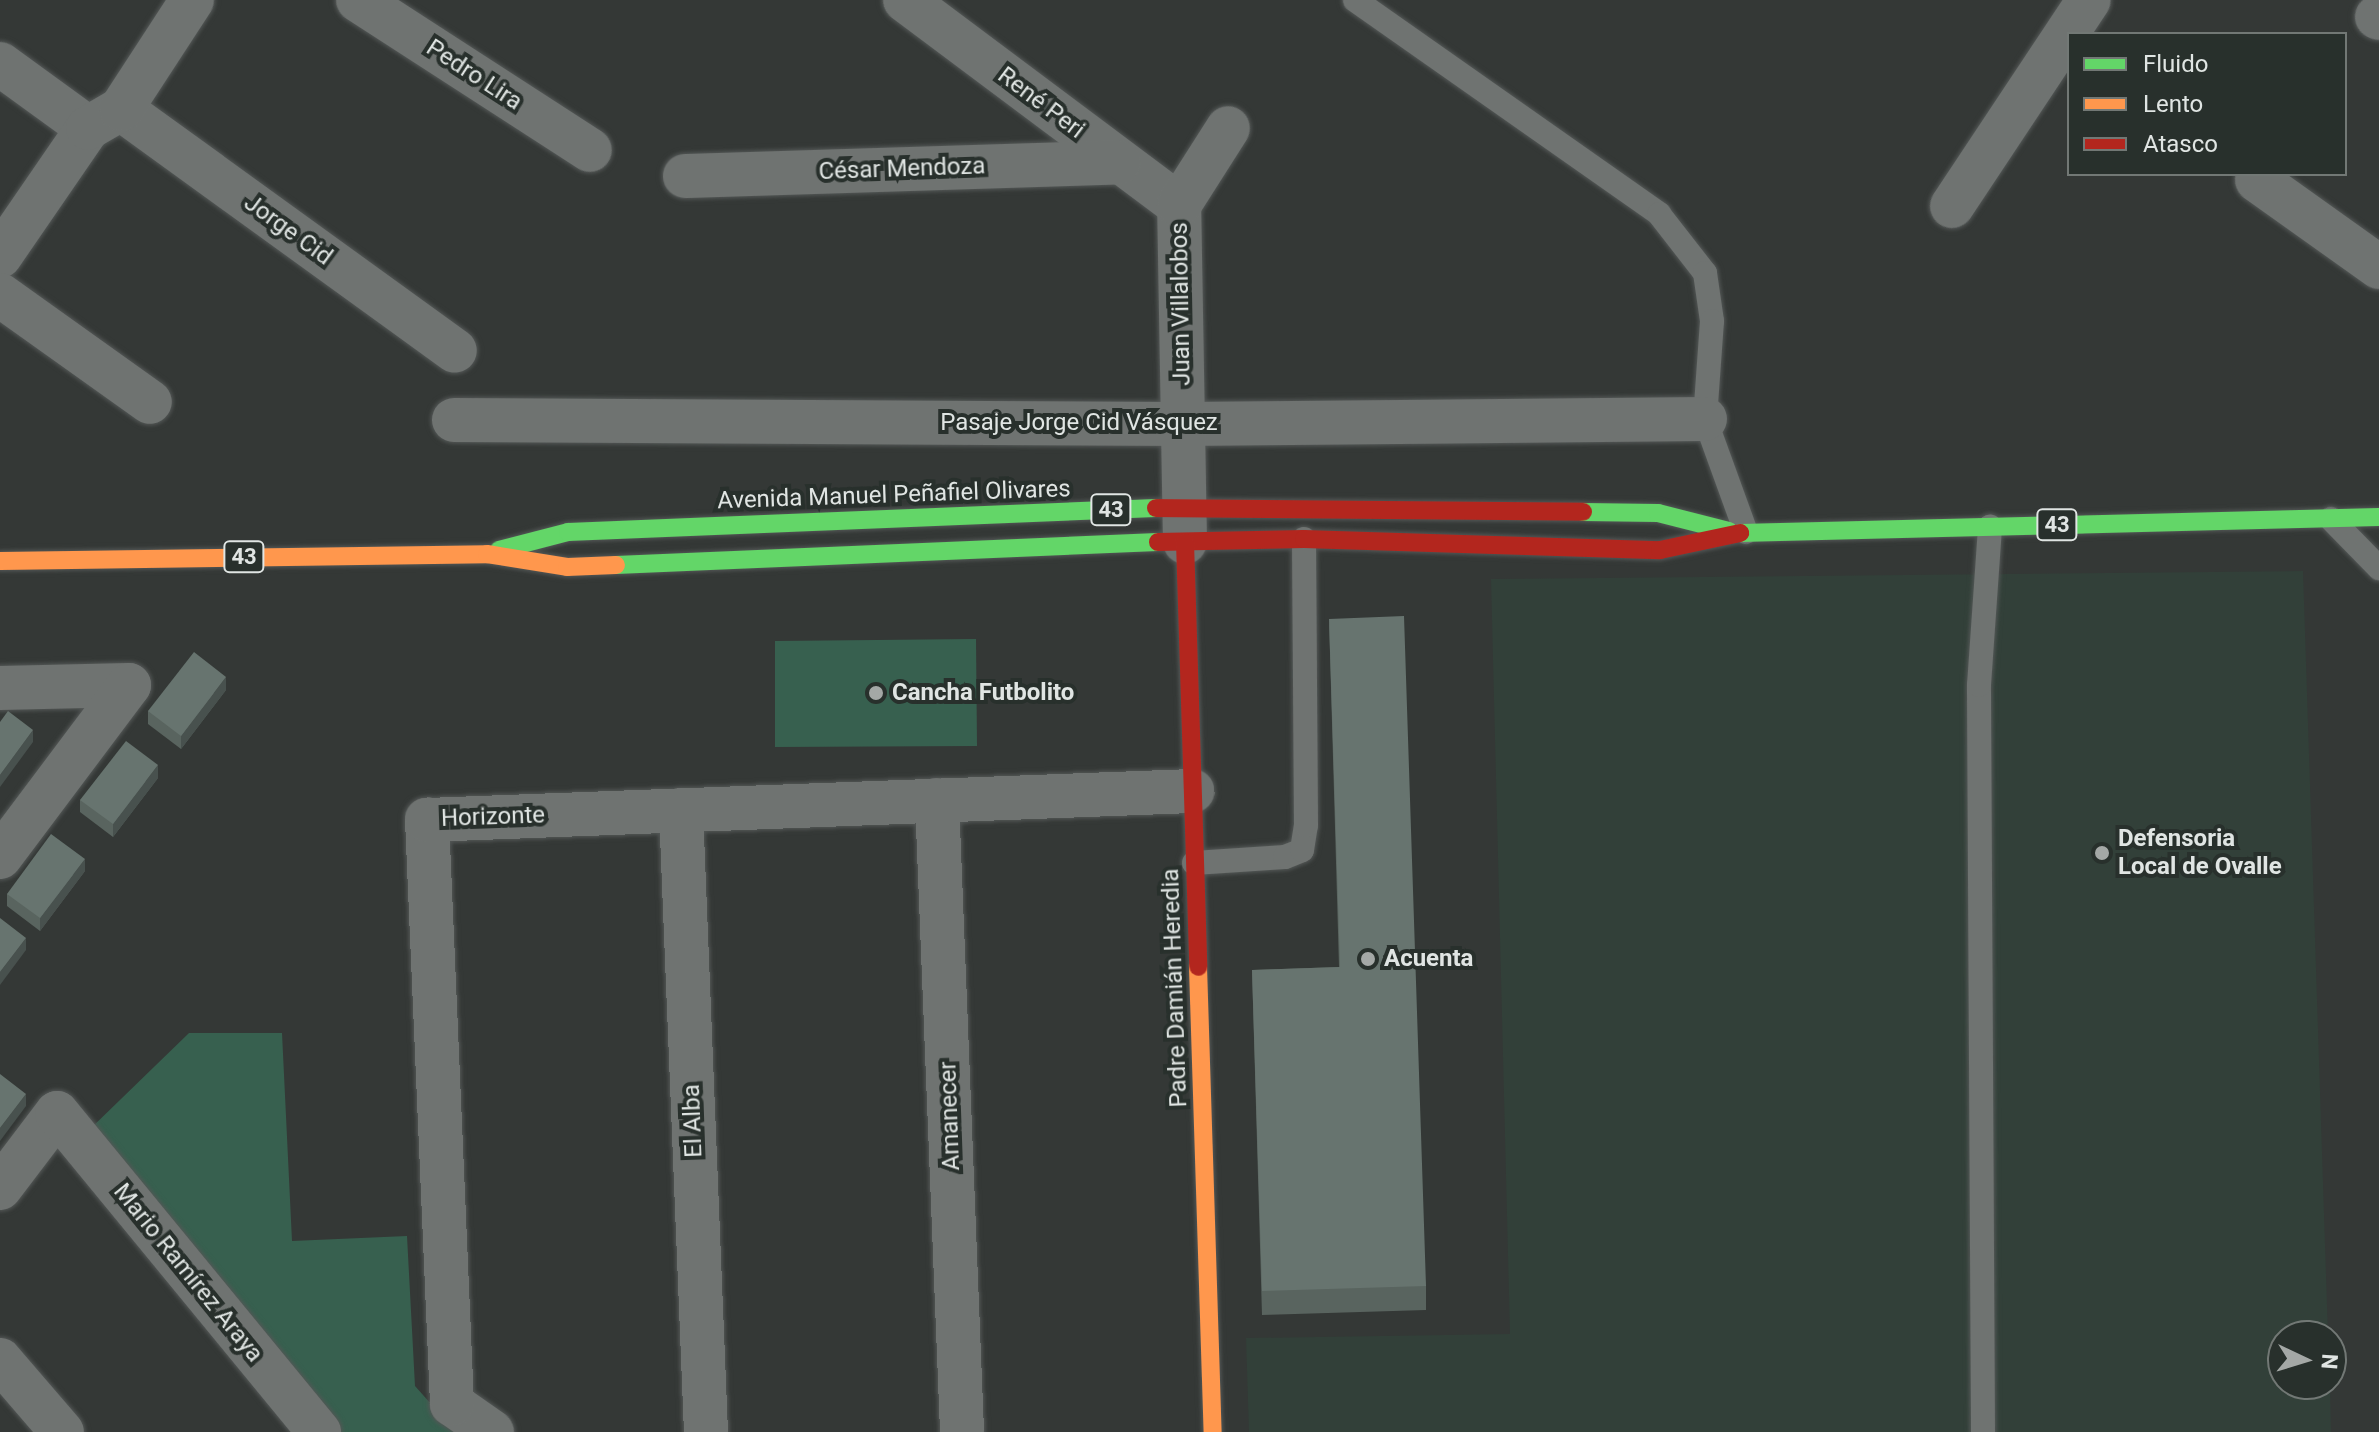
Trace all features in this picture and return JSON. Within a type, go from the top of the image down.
[{"type":"main road","name":"Avenida Manuel Peñafiel Olivares","points":[[487,554],[568,532],[1185,525],[1658,513],[1741,533]]},
{"type":"main road","name":"Avenida Manuel Peñafiel Olivares","points":[[0,561],[487,554],[567,567],[1185,525],[1304,539],[1660,550],[1741,533],[2379,517]]},
{"type":"main road","name":"Padre Damián Heredia","points":[[1185,525],[1213,1432]]},
{"type":"street","points":[[0,256],[192,0]]},
{"type":"street","name":"Pedro Lira","points":[[358,0],[590,150]]},
{"type":"street","name":"René Peri","points":[[905,0],[1179,205]]},
{"type":"street","points":[[2068,32],[2089,0]]},
{"type":"street","points":[[1952,206],[2067,33]]},
{"type":"street","name":"Jorge Cid","points":[[0,64],[105,118],[455,351]]},
{"type":"street","name":"Juan Villalobos","points":[[1185,525],[1179,205],[1228,128]]},
{"type":"street","name":"César Mendoza","points":[[685,176],[1119,162]]},
{"type":"street","points":[[2257,180],[2379,267]]},
{"type":"street","points":[[0,295],[150,402]]},
{"type":"street","name":"Pasaje Jorge Cid Vásquez","points":[[454,420],[1183,424],[1705,419]]},
{"type":"street","points":[[0,688],[129,685],[0,857]]},
{"type":"street","name":"Horizonte","points":[[492,1432],[452,1404],[427,820],[1192,791]]},
{"type":"street","name":"Amanecer","points":[[937,800],[962,1432]]},
{"type":"street","name":"El Alba","points":[[681,810],[706,1432]]},
{"type":"street","name":"Mario Ramírez Araya","points":[[0,1188],[57,1113],[319,1432]]},
{"type":"street","points":[[0,1360],[62,1432]]},
{"type":"lane","points":[[1355,0],[1659,214],[1705,273],[1712,321],[1705,419],[1741,533]]},
{"type":"lane","points":[[2331,519],[2379,568]]},
{"type":"lane","points":[[1983,1432],[1979,685],[1990,526]]},
{"type":"lane","points":[[1194,863],[1285,857],[1302,850],[1306,825],[1304,539]]},
{"type":"shaded area","points":[[2303,571],[2327,1320],[2267,1320],[2267,1400],[2330,1400],[2331,1432],[1249,1432],[1246,1338],[1510,1334],[1491,579]]},
{"type":"green space","name":"Cancha Futbolito","points":[[976,639],[977,746],[775,747],[775,641]]},
{"type":"green space","points":[[189,1033],[282,1033],[292,1241],[407,1236],[415,1386],[456,1432],[328,1432],[88,1131]]},
{"type":"building","points":[[1404,616],[1426,1286],[1262,1291],[1252,970],[1340,967],[1329,619]]},
{"type":"building","points":[[194,652],[226,677],[181,736],[148,711]]},
{"type":"building","points":[[8,711],[33,730],[0,775],[0,722]]},
{"type":"building","points":[[126,741],[158,765],[113,824],[80,800]]},
{"type":"building","points":[[51,834],[85,859],[40,918],[7,894]]},
{"type":"building","points":[[0,918],[26,938],[0,972]]},
{"type":"building","points":[[0,1074],[26,1094],[0,1128]]},
{"type":"traffic: fast","points":[[499,550],[568,532],[1156,508]]},
{"type":"traffic: fast","points":[[1583,512],[1658,513],[1729,531]]},
{"type":"traffic: fast","points":[[1740,533],[2379,517]]},
{"type":"traffic: fast","points":[[616,565],[1158,542]]},
{"type":"traffic: slow","points":[[0,561],[487,554],[567,567],[616,565]]},
{"type":"traffic: slow","points":[[1198,967],[1213,1432]]},
{"type":"traffic: jam","points":[[1156,508],[1583,512]]},
{"type":"traffic: jam","points":[[1158,542],[1304,539],[1660,550],[1740,533]]},
{"type":"traffic: jam","points":[[1185,542],[1198,967]]},
{"type":"place","name":"Cancha Futbolito","points":[[876,693]]},
{"type":"place","name":"Defensoria Local de Ovalle","points":[[2102,853]]},
{"type":"place","name":"Acuenta","points":[[1368,959]]}]
